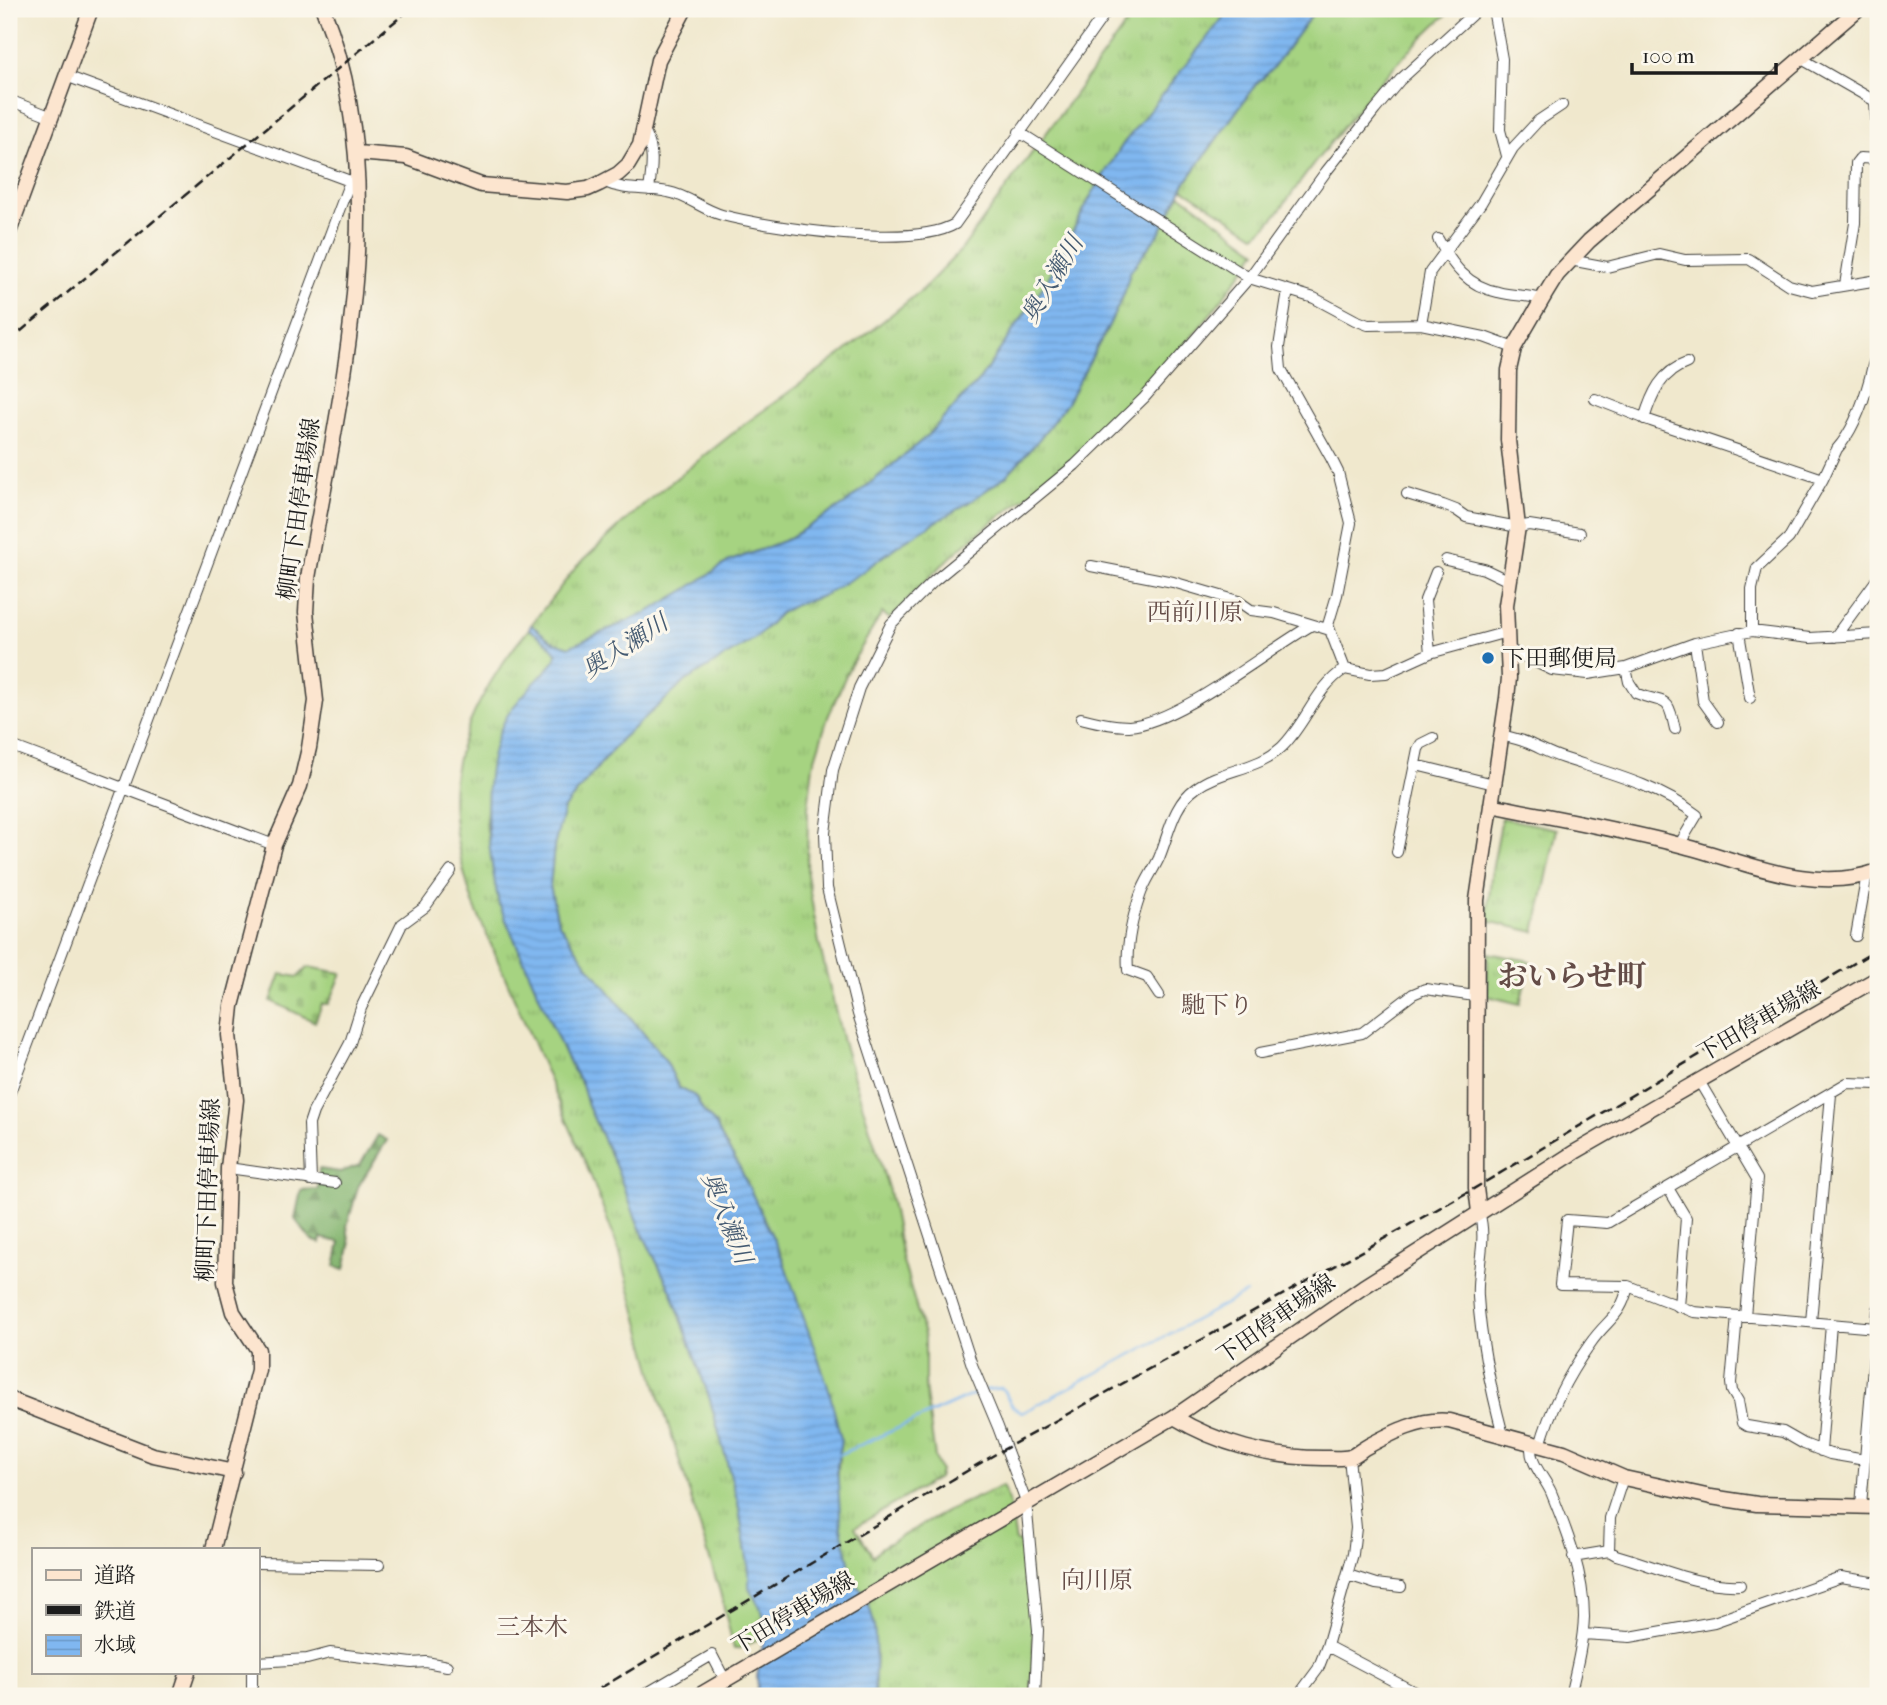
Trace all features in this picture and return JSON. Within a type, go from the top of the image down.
[{"type":"main road","points":[[9,232],[91,9]]},
{"type":"main road","name":"柳町下田停車場線","points":[[213,1548],[234,1472],[259,1357],[258,1350],[233,1312],[225,1282],[228,1168],[236,1100],[229,1035],[232,1006],[274,845],[300,786],[309,748],[316,701],[306,612],[308,578],[349,338],[359,218],[354,180],[357,153],[347,82],[323,9]]},
{"type":"main road","points":[[357,153],[406,157],[481,185],[567,192],[588,189],[618,174],[628,165],[640,145],[658,60],[685,9]]},
{"type":"main road","points":[[1479,1212],[1476,1188],[1476,900],[1509,678],[1506,605],[1518,527],[1508,426],[1509,370],[1514,348],[1542,299],[1570,260],[1589,241],[1858,9]]},
{"type":"main road","points":[[1491,805],[1679,845],[1810,880],[1829,881],[1873,873]]},
{"type":"main road","name":"下田停車場線","points":[[698,1696],[725,1683],[1023,1504],[1174,1417],[1363,1287],[1575,1152],[1878,978]]},
{"type":"main road","points":[[9,1399],[153,1455],[234,1472]]},
{"type":"main road","points":[[1174,1417],[1260,1452],[1313,1458],[1349,1457],[1403,1429],[1433,1419],[1449,1421],[1564,1452],[1623,1478],[1711,1497],[1757,1504],[1878,1507]]},
{"type":"main road","points":[[180,1696],[187,1674]]},
{"type":"street","points":[[605,181],[621,188],[670,192],[722,215],[847,235],[892,236],[944,230],[955,224],[1022,134],[1108,9]]},
{"type":"street","points":[[1035,1696],[1038,1630],[1023,1504],[998,1427],[972,1365],[858,1014],[827,888],[825,834],[833,770],[859,688],[891,624],[934,581],[1075,465],[1144,398],[1246,276],[1374,110],[1401,80],[1478,9]]},
{"type":"street","points":[[1493,9],[1502,59],[1500,130],[1507,156]]},
{"type":"street","points":[[1800,58],[1875,101],[1878,150]]},
{"type":"street","points":[[9,1094],[122,788],[354,180],[66,76]]},
{"type":"street","points":[[9,100],[52,117]]},
{"type":"street","points":[[1421,324],[1430,272],[1480,203],[1507,156],[1538,121],[1562,105]]},
{"type":"street","points":[[644,131],[653,157],[649,190]]},
{"type":"street","points":[[1022,134],[1246,276],[1314,298],[1368,325],[1421,324],[1484,337],[1514,348]]},
{"type":"street","points":[[1845,285],[1855,223],[1856,163],[1860,159],[1878,159]]},
{"type":"street","points":[[1438,239],[1455,269],[1475,284],[1500,293],[1542,299]]},
{"type":"street","points":[[1570,260],[1608,267],[1658,254],[1685,260],[1749,259],[1798,289],[1812,291],[1878,280]]},
{"type":"street","points":[[1288,290],[1279,347],[1281,369],[1338,472],[1351,523],[1337,595],[1328,625],[1345,669]]},
{"type":"street","points":[[1752,631],[1752,589],[1757,568],[1788,538],[1823,479],[1837,449],[1844,442],[1865,394],[1878,354]]},
{"type":"street","points":[[1644,419],[1661,379],[1673,368],[1687,363]]},
{"type":"street","points":[[1595,399],[1644,419],[1823,479]]},
{"type":"street","points":[[1407,494],[1456,510],[1466,517],[1518,527],[1529,525],[1580,533]]},
{"type":"street","points":[[1446,560],[1484,569],[1509,581]]},
{"type":"street","points":[[1091,566],[1173,582],[1238,601],[1251,610],[1274,613],[1330,630]]},
{"type":"street","points":[[1430,653],[1425,600],[1436,572]]},
{"type":"street","points":[[1835,637],[1878,578]]},
{"type":"street","points":[[1081,718],[1109,725],[1130,726],[1152,722],[1230,678],[1312,625]]},
{"type":"street","points":[[1508,649],[1552,670],[1588,674],[1626,668],[1695,643],[1752,631],[1810,638],[1878,634]]},
{"type":"street","points":[[1159,995],[1147,977],[1128,970],[1127,953],[1140,895],[1159,857],[1176,811],[1186,796],[1221,774],[1257,764],[1283,746],[1325,687],[1345,669],[1370,674],[1386,673],[1430,653],[1507,632]]},
{"type":"street","points":[[1739,633],[1751,698]]},
{"type":"street","points":[[1695,643],[1703,701],[1718,722]]},
{"type":"street","points":[[1626,668],[1629,682],[1636,694],[1663,701],[1670,706],[1675,729]]},
{"type":"street","points":[[1502,736],[1527,742],[1559,757],[1626,779],[1662,793],[1686,807],[1697,815],[1679,845]]},
{"type":"street","points":[[1397,852],[1421,744],[1433,738]]},
{"type":"street","points":[[9,745],[274,845]]},
{"type":"street","points":[[1416,765],[1494,784]]},
{"type":"street","points":[[311,1181],[309,1124],[313,1112],[350,1043],[361,1008],[402,925],[425,907],[451,870]]},
{"type":"street","points":[[1856,936],[1873,873]]},
{"type":"street","points":[[1260,1053],[1362,1033],[1413,994],[1425,989],[1475,996]]},
{"type":"street","points":[[1699,1082],[1757,1179],[1731,1383],[1742,1423],[1783,1432],[1821,1451],[1865,1460]]},
{"type":"street","points":[[1877,1328],[1694,1312],[1628,1286],[1560,1285],[1567,1220],[1607,1223],[1847,1083],[1878,1084]]},
{"type":"street","points":[[1811,1322],[1830,1094]]},
{"type":"street","points":[[228,1168],[335,1183]]},
{"type":"street","points":[[1668,1188],[1686,1218],[1679,1307]]},
{"type":"street","points":[[1479,1212],[1484,1228],[1478,1294],[1482,1335],[1503,1435]]},
{"type":"street","points":[[1570,1696],[1583,1634],[1583,1597],[1573,1557],[1550,1491],[1532,1461],[1535,1445],[1568,1378],[1597,1335],[1621,1310],[1628,1286]]},
{"type":"street","points":[[1861,1505],[1878,1309]]},
{"type":"street","points":[[1821,1451],[1831,1324]]},
{"type":"street","points":[[1297,1696],[1318,1669],[1353,1554],[1356,1528],[1349,1457]]},
{"type":"street","points":[[1609,1551],[1610,1518],[1623,1478]]},
{"type":"street","points":[[1573,1557],[1609,1551],[1677,1576],[1740,1586]]},
{"type":"street","points":[[259,1563],[379,1565]]},
{"type":"street","points":[[1348,1575],[1376,1584],[1401,1587]]},
{"type":"street","points":[[1583,1634],[1630,1637],[1714,1622],[1841,1577],[1878,1583]]},
{"type":"street","points":[[1327,1646],[1422,1696]]},
{"type":"street","points":[[259,1662],[307,1659],[330,1653],[447,1666]]},
{"type":"street","points":[[642,1696],[712,1655],[725,1683]]},
{"type":"street","points":[[252,1674],[252,1696]]},
{"type":"green space","points":[[1137,9],[1230,9],[1123,144],[1092,194],[1047,281],[980,379],[926,437],[845,504],[786,540],[728,562],[646,613],[569,647],[552,641],[531,625],[577,566],[645,503],[922,290],[961,250]]},
{"type":"green space","points":[[1316,9],[1453,9],[1379,83],[1277,213],[1255,235],[1182,188],[1256,84],[1271,70]]},
{"type":"green space","points":[[1180,194],[1257,251],[1198,329],[1110,426],[1062,470],[958,551],[923,583],[890,619],[882,613],[849,668],[828,717],[813,765],[808,808],[807,875],[819,943],[843,1042],[889,1191],[903,1261],[925,1338],[925,1387],[935,1457],[940,1471],[938,1478],[855,1527],[873,1556],[880,1548],[951,1509],[1002,1486],[1009,1501],[1016,1542],[1026,1543],[1034,1629],[1031,1696],[874,1696],[876,1652],[856,1583],[850,1578],[839,1518],[841,1439],[782,1257],[738,1164],[716,1125],[703,1111],[695,1096],[679,1088],[666,1061],[586,963],[558,922],[550,886],[554,847],[564,808],[621,739],[686,681],[757,637],[780,613],[822,596],[857,575],[901,543],[971,501],[1006,476],[1067,403],[1124,294],[1130,272],[1160,232]]},
{"type":"green space","points":[[529,629],[549,643],[557,654],[554,662],[508,716],[489,781],[486,824],[499,904],[566,1057],[582,1085],[588,1106],[639,1226],[672,1293],[710,1400],[738,1503],[749,1571],[749,1588],[762,1611],[766,1626],[764,1636],[738,1649],[734,1649],[720,1592],[659,1395],[620,1253],[590,1174],[473,903],[461,859],[453,796],[457,761],[481,700],[504,662]]},
{"type":"green space","points":[[1502,818],[1557,829],[1535,932],[1487,921],[1491,876]]},
{"type":"green space","points":[[1488,953],[1530,961],[1520,1004],[1487,996]]},
{"type":"green space","points":[[308,967],[342,973],[329,1004],[322,1004],[315,1022],[271,1001],[281,974],[298,977]]},
{"type":"green space","points":[[378,1135],[387,1140],[358,1187],[347,1226],[350,1246],[345,1269],[335,1266],[340,1242],[321,1238],[320,1243],[311,1240],[295,1219],[301,1190],[318,1189],[319,1169],[340,1172],[360,1165]]},
{"type":"water","name":"奥入瀬川","points":[[1230,9],[1316,9],[1271,70],[1256,84],[1185,183],[1160,232],[1130,272],[1124,294],[1067,403],[1036,443],[1006,476],[971,501],[901,543],[858,575],[822,596],[780,613],[757,637],[686,681],[621,739],[564,808],[554,847],[550,886],[558,922],[586,963],[666,1061],[679,1088],[695,1096],[703,1111],[716,1125],[738,1164],[782,1257],[828,1386],[841,1439],[837,1467],[841,1528],[850,1578],[861,1590],[872,1617],[876,1649],[874,1696],[754,1696],[758,1687],[757,1677],[766,1626],[762,1611],[749,1588],[749,1571],[738,1503],[710,1400],[672,1293],[639,1226],[588,1106],[582,1085],[566,1057],[499,904],[488,834],[491,760],[507,716],[554,662],[557,654],[548,643],[529,629],[531,625],[552,641],[569,647],[646,613],[728,562],[786,540],[845,504],[926,437],[980,379],[1047,281],[1092,194],[1123,144]]},
{"type":"waterway","points":[[985,1390],[1002,1388],[1013,1407],[1022,1413],[1246,1293]]},
{"type":"waterway","points":[[838,1455],[979,1392]]},
{"type":"railway","points":[[9,341],[410,9]]},
{"type":"railway","points":[[587,1696],[999,1452],[1470,1191],[1878,949]]},
{"type":"place","name":"下田郵便局","points":[[1488,658]]},
{"type":"district","name":"西前川原","points":[[1195,612]]},
{"type":"district","name":"おいらせ町","points":[[1572,976]]},
{"type":"district","name":"馳下り","points":[[1217,1005]]},
{"type":"district","name":"向川原","points":[[1097,1580]]},
{"type":"district","name":"三本木","points":[[532,1627]]}]
